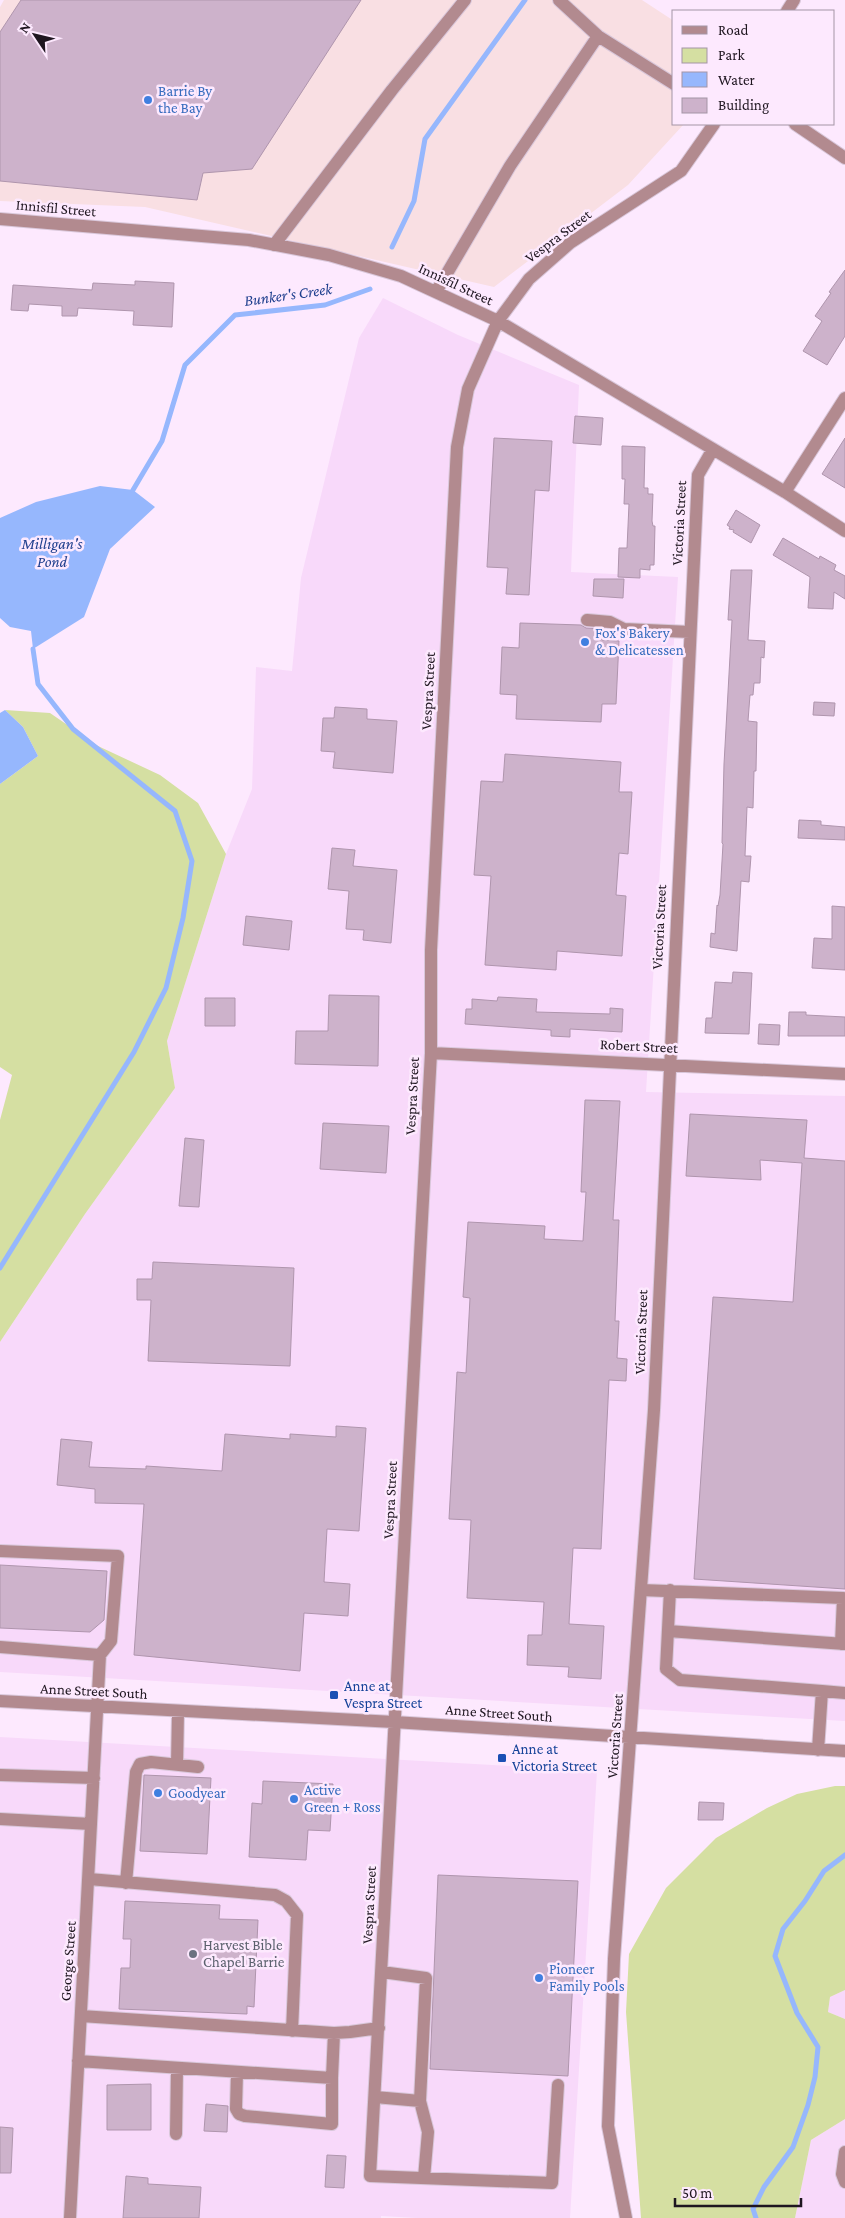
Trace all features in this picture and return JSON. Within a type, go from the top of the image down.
[{"type":"street","points":[[274,245],[392,90],[465,0]]},
{"type":"street","points":[[559,0],[598,36],[672,83]]},
{"type":"street","points":[[436,292],[510,166],[598,36]]},
{"type":"street","name":"Vespra Street","points":[[424,2178],[370,2176],[431,1053],[431,950],[457,447],[468,389],[498,321],[529,279],[570,243],[681,171],[713,125]]},
{"type":"street","points":[[796,125],[845,158]]},
{"type":"street","name":"Innisfil Street","points":[[0,219],[249,240],[329,255],[401,276],[498,321],[785,492],[845,531]]},
{"type":"street","points":[[785,492],[845,398]]},
{"type":"street","name":"Victoria Street","points":[[626,2218],[608,2126],[614,1959],[654,1410],[698,475],[713,449]]},
{"type":"street","points":[[587,620],[610,622],[624,629],[690,632]]},
{"type":"street","name":"Robert Street","points":[[431,1053],[845,1074]]},
{"type":"street","points":[[0,1551],[118,1556],[111,1641],[100,1655],[0,1647]]},
{"type":"street","points":[[642,1590],[844,1598],[843,1644],[668,1631]]},
{"type":"street","points":[[670,1590],[666,1669],[680,1680],[845,1693]]},
{"type":"street","name":"George Street","points":[[70,2218],[90,1880],[100,1655]]},
{"type":"street","points":[[818,1750],[822,1691]]},
{"type":"street","name":"Anne Street South","points":[[0,1701],[178,1712],[394,1722],[845,1751]]},
{"type":"street","points":[[177,1765],[178,1712]]},
{"type":"street","points":[[126,1883],[136,1772],[140,1764],[151,1762],[198,1767]]},
{"type":"street","points":[[0,1775],[94,1778]]},
{"type":"street","points":[[0,1819],[91,1824]]},
{"type":"street","points":[[90,1880],[275,1895],[286,1901],[297,1915],[292,2031]]},
{"type":"street","points":[[382,1972],[426,1978],[420,2101],[428,2132],[424,2178],[552,2183],[558,2085]]},
{"type":"street","points":[[81,2016],[334,2033],[379,2028]]},
{"type":"street","points":[[237,2072],[236,2109],[238,2114],[332,2124],[334,2033]]},
{"type":"street","points":[[78,2061],[332,2078]]},
{"type":"street","points":[[176,2134],[177,2068]]},
{"type":"street","points":[[375,2097],[420,2101]]},
{"type":"street","points":[[845,2152],[842,2174],[845,2182]]},
{"type":"shaded area","points":[[4,0],[642,0],[672,20],[672,125],[683,125],[628,185],[494,287],[145,207],[0,201],[0,7]]},
{"type":"shaded area","points":[[383,298],[458,335],[579,385],[571,572],[678,577],[646,1092],[845,1096],[845,1721],[0,1672],[0,1342],[85,1214],[175,1088],[167,1041],[226,854],[252,789],[256,667],[292,671],[301,578],[359,338]]},
{"type":"shaded area","points":[[0,1737],[597,1771],[570,2218],[417,2218],[381,2216],[381,2218],[0,2218]]},
{"type":"shaded area","points":[[845,1990],[845,2019],[828,2012],[830,1997]]},
{"type":"shaded area","points":[[845,2119],[845,2218],[795,2218],[811,2140]]},
{"type":"green space","points":[[5,710],[50,713],[98,746],[160,775],[198,803],[226,854],[167,1041],[175,1088],[85,1214],[0,1342],[0,1120],[12,1075],[0,1067],[0,784],[38,756],[23,727]]},
{"type":"green space","points":[[835,1786],[845,1786],[845,1990],[830,1997],[828,2012],[845,2019],[845,2119],[811,2140],[795,2218],[641,2218],[626,2012],[629,1954],[666,1888],[716,1838],[767,1808],[797,1794]]},
{"type":"water","name":"Milligan's Pond","points":[[100,486],[133,490],[155,507],[110,549],[84,617],[33,649],[31,631],[10,627],[0,618],[0,518],[36,502]]},
{"type":"water","points":[[5,710],[23,727],[38,756],[0,784],[0,713]]},
{"type":"building","name":"Barrie By the Bay","points":[[21,0],[361,0],[252,169],[203,173],[197,200],[0,181],[0,32]]},
{"type":"building","points":[[845,270],[845,336],[827,365],[803,351],[822,321],[815,316]]},
{"type":"building","points":[[135,281],[174,283],[172,327],[133,325],[134,311],[78,308],[77,316],[62,316],[62,306],[29,304],[28,311],[11,310],[13,285],[92,290],[93,283],[135,285]]},
{"type":"building","points":[[575,416],[603,418],[601,445],[573,443]]},
{"type":"building","points":[[494,438],[552,441],[549,491],[535,490],[529,595],[506,594],[508,568],[487,567]]},
{"type":"building","points":[[845,438],[845,488],[822,474]]},
{"type":"building","points":[[622,446],[645,447],[644,488],[648,488],[648,494],[653,494],[652,521],[653,526],[655,526],[654,565],[650,565],[650,570],[640,569],[640,578],[618,577],[619,548],[627,548],[629,504],[624,504],[625,479],[622,479]]},
{"type":"building","points":[[736,510],[760,525],[751,543],[733,532],[734,530],[729,529],[730,527],[727,525]]},
{"type":"building","points":[[783,538],[819,559],[820,556],[836,565],[834,570],[845,576],[845,599],[834,592],[833,609],[808,608],[810,577],[773,555]]},
{"type":"building","points":[[731,570],[752,570],[748,640],[765,641],[764,658],[761,657],[760,683],[754,683],[753,695],[750,695],[748,721],[757,722],[756,771],[754,771],[753,808],[747,807],[745,856],[751,856],[749,882],[741,881],[737,951],[710,947],[711,933],[715,934],[717,905],[720,895],[723,844],[724,764],[732,620],[728,620]]},
{"type":"building","points":[[594,579],[624,579],[623,598],[593,596]]},
{"type":"building","points":[[520,623],[581,625],[586,628],[602,629],[602,640],[619,641],[616,704],[602,704],[601,722],[516,719],[517,695],[500,694],[502,647],[519,648]]},
{"type":"building","points":[[814,702],[835,703],[834,716],[813,715]]},
{"type":"building","points":[[335,707],[367,709],[367,719],[397,721],[393,773],[333,768],[335,752],[321,751],[323,718],[334,718]]},
{"type":"building","points":[[505,754],[621,762],[619,792],[632,792],[628,854],[619,853],[616,895],[626,896],[622,956],[557,951],[556,970],[485,965],[491,876],[474,875],[481,781],[503,782]]},
{"type":"building","points":[[799,820],[821,821],[821,825],[845,827],[845,840],[798,838]]},
{"type":"building","points":[[332,848],[355,850],[353,866],[397,870],[391,943],[363,940],[364,930],[346,929],[349,891],[328,889]]},
{"type":"building","points":[[832,906],[845,907],[845,970],[812,968],[814,938],[832,939]]},
{"type":"building","points":[[246,916],[292,921],[289,950],[243,945]]},
{"type":"building","points":[[733,972],[752,973],[749,1034],[705,1033],[706,1018],[712,1018],[715,982],[732,983]]},
{"type":"building","points":[[329,995],[379,996],[378,1066],[295,1064],[296,1031],[328,1031]]},
{"type":"building","points":[[498,997],[537,999],[536,1012],[610,1014],[610,1008],[623,1009],[622,1032],[570,1029],[570,1037],[551,1036],[551,1030],[465,1024],[466,1009],[472,1009],[472,999],[497,1001]]},
{"type":"building","points":[[205,998],[235,998],[235,1026],[205,1026]]},
{"type":"building","points":[[789,1012],[806,1012],[806,1015],[845,1017],[845,1036],[788,1036]]},
{"type":"building","points":[[759,1024],[780,1025],[779,1045],[758,1044]]},
{"type":"building","points":[[585,1100],[620,1101],[613,1220],[619,1220],[615,1321],[619,1321],[617,1358],[627,1359],[626,1381],[609,1380],[601,1549],[573,1548],[569,1624],[604,1626],[601,1679],[568,1677],[569,1667],[527,1665],[528,1635],[542,1635],[544,1602],[467,1598],[471,1520],[449,1519],[457,1372],[466,1373],[470,1298],[463,1297],[468,1222],[545,1226],[544,1239],[583,1241],[586,1192],[581,1192]]},
{"type":"building","points":[[690,1114],[807,1120],[804,1158],[845,1161],[845,1589],[694,1579],[713,1297],[793,1302],[802,1163],[760,1160],[761,1180],[686,1176]]},
{"type":"building","points":[[323,1123],[389,1126],[386,1173],[320,1169]]},
{"type":"building","points":[[185,1138],[204,1140],[199,1207],[179,1206]]},
{"type":"building","points":[[153,1262],[294,1268],[290,1366],[148,1361],[151,1300],[137,1300],[137,1279],[152,1279]]},
{"type":"building","points":[[336,1426],[366,1428],[359,1531],[327,1529],[324,1582],[350,1584],[348,1616],[304,1613],[300,1671],[134,1655],[144,1504],[95,1503],[95,1489],[57,1485],[61,1439],[92,1442],[89,1467],[146,1469],[146,1466],[222,1471],[225,1434],[290,1439],[290,1434],[336,1437]]},
{"type":"building","points":[[0,1565],[107,1571],[104,1620],[90,1632],[0,1628]]},
{"type":"building","points":[[144,1775],[211,1778],[207,1854],[140,1851]]},
{"type":"building","points":[[263,1781],[333,1784],[330,1831],[308,1830],[306,1860],[249,1857],[252,1803],[262,1804]]},
{"type":"building","points":[[699,1802],[724,1803],[723,1820],[698,1820]]},
{"type":"building","points":[[438,1875],[578,1881],[568,2076],[430,2069]]},
{"type":"building","name":"Harvest Bible Chapel Barrie","points":[[125,1901],[220,1905],[219,1919],[258,1920],[254,2007],[247,2006],[247,2014],[119,2009],[121,1968],[130,1968],[131,1939],[123,1939]]},
{"type":"building","points":[[151,2084],[151,2130],[107,2130],[107,2085]]},
{"type":"building","points":[[206,2104],[228,2106],[227,2132],[204,2131]]},
{"type":"building","points":[[0,2127],[13,2128],[11,2173],[0,2173]]},
{"type":"building","points":[[327,2155],[346,2156],[344,2188],[325,2187]]},
{"type":"building","points":[[126,2176],[148,2178],[148,2184],[201,2187],[199,2218],[123,2218]]},
{"type":"waterway","name":"Bunker's Creek","points":[[392,247],[414,201],[425,139],[525,0]]},
{"type":"waterway","name":"Bunker's Creek","points":[[133,490],[162,441],[185,365],[235,315],[325,305],[370,289]]},
{"type":"waterway","points":[[0,1268],[134,1052],[166,988],[183,918],[192,861],[175,811],[73,729],[38,684],[33,649]]},
{"type":"waterway","points":[[756,2218],[753,2209],[764,2187],[793,2147],[808,2105],[815,2077],[818,2047],[797,2013],[775,1956],[783,1929],[805,1901],[824,1871],[845,1855]]},
{"type":"place","name":"Barrie By the Bay","points":[[148,100]]},
{"type":"place","name":"Fox's Bakery & Delicatessen","points":[[585,642]]},
{"type":"place","name":"Anne at Vespra Street","points":[[334,1695]]},
{"type":"place","name":"Anne at Victoria Street","points":[[502,1758]]},
{"type":"place","name":"Goodyear","points":[[158,1793]]},
{"type":"place","name":"Active Green + Ross","points":[[294,1799]]},
{"type":"place","name":"Harvest Bible Chapel Barrie","points":[[193,1954]]},
{"type":"place","name":"Pioneer Family Pools","points":[[539,1978]]}]
